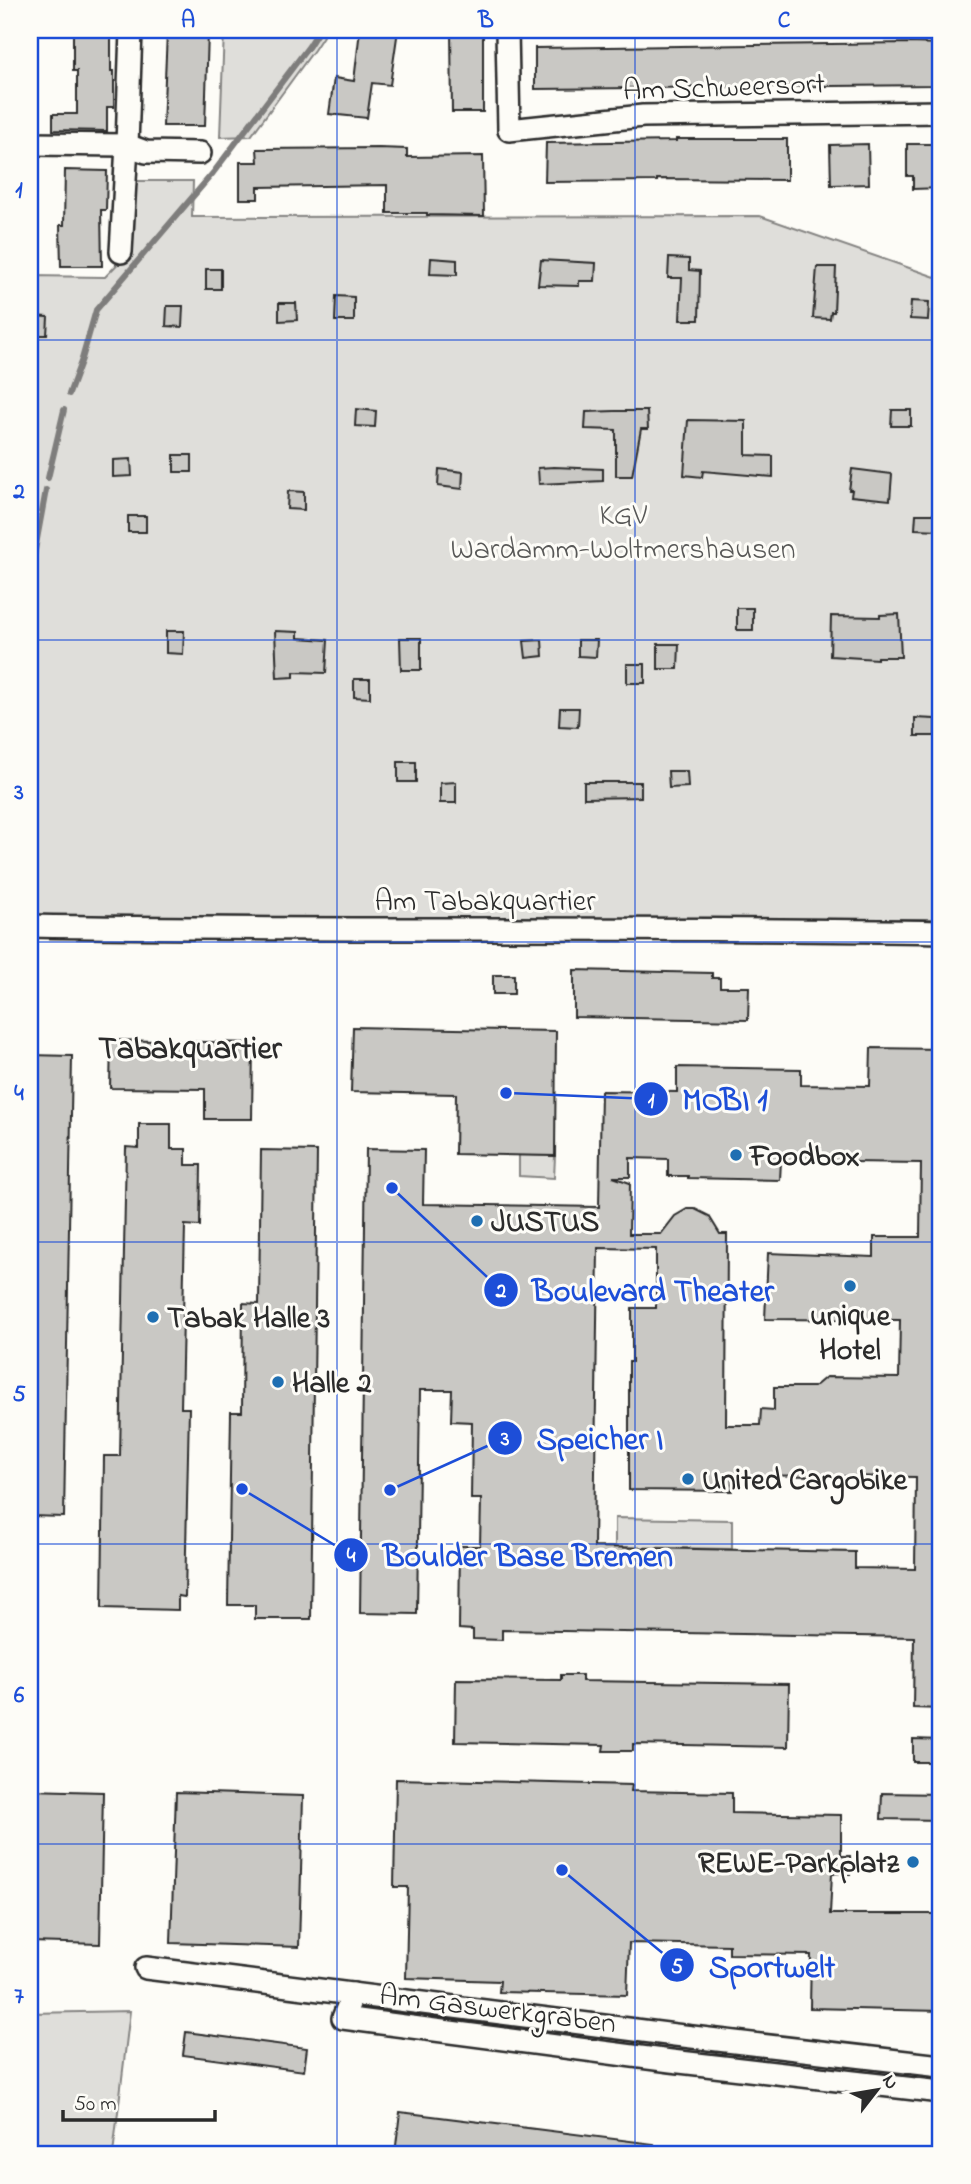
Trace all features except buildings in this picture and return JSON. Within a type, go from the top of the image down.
[{"type":"street","points":[[121,252],[131,30]]},
{"type":"street","name":"Am Schweersort","points":[[507,30],[509,130],[643,116],[941,112]]},
{"type":"street","points":[[30,144],[127,145],[146,152],[200,153]]},
{"type":"street","name":"Am Tabakquartier","points":[[30,926],[241,930],[941,932]]},
{"type":"street","name":"Am Gaswerkgraben","points":[[146,1968],[941,2066]]},
{"type":"street","name":"Am Gaswerkgraben","points":[[353,1994],[343,2018],[941,2092]]},
{"type":"street","points":[[671,2060],[675,2035]]},
{"type":"green space","points":[[224,30],[327,30],[251,136],[220,137]]},
{"type":"green space","name":"KGV Wardamm-Woltmershausen","points":[[135,181],[193,181],[192,217],[760,216],[941,279],[941,919],[30,915],[30,276],[105,277],[132,249]]},
{"type":"green space","points":[[519,1155],[555,1156],[554,1178],[519,1176]]},
{"type":"green space","points":[[615,1518],[732,1520],[732,1549],[615,1547]]},
{"type":"green space","points":[[130,2011],[113,2154],[30,2154],[30,2013]]},
{"type":"waterway","points":[[69,394],[96,310],[213,173],[319,30]]},
{"type":"waterway","points":[[48,478],[64,410]]},
{"type":"waterway","points":[[31,572],[46,490]]},
{"type":"place","name":"MOBI 1","points":[[506,1093]]},
{"type":"place","name":"Foodbox","points":[[736,1155]]},
{"type":"place","name":"Boulevard Theater","points":[[392,1188]]},
{"type":"place","name":"JUSTUS","points":[[477,1221]]},
{"type":"place","name":"unique Hotel","points":[[850,1286]]},
{"type":"place","name":"Tabak Halle 3","points":[[153,1317]]},
{"type":"place","name":"Halle 2","points":[[278,1382]]},
{"type":"place","name":"United Cargobike","points":[[688,1479]]},
{"type":"place","name":"Boulder Base Bremen","points":[[242,1489]]},
{"type":"place","name":"Speicher I","points":[[390,1490]]},
{"type":"place","name":"REWE-Parkplatz","points":[[913,1862]]},
{"type":"place","name":"Sportwelt","points":[[562,1870]]},
{"type":"district","name":"Tabakquartier","points":[[190,1047]]}]
